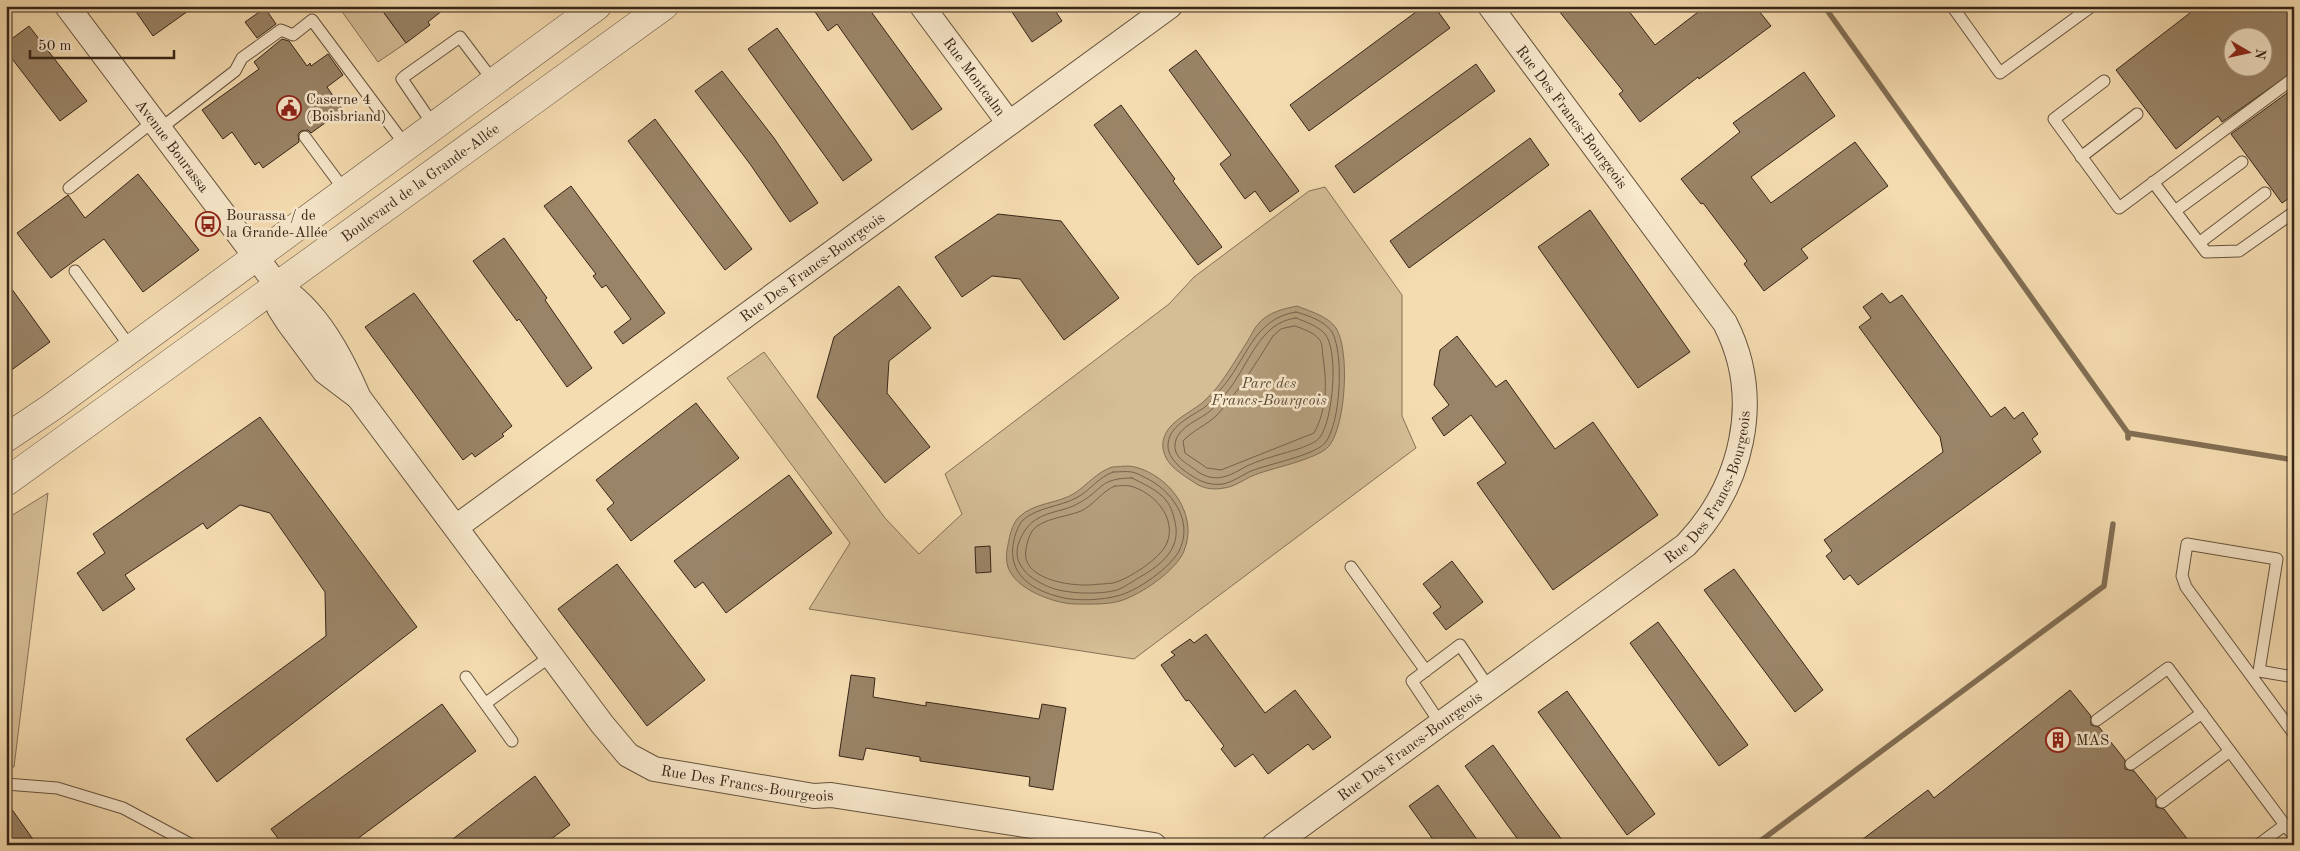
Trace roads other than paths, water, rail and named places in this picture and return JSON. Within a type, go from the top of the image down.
[{"type":"street","name":"Avenue Bourassa","points":[[68,6],[277,284]]},
{"type":"street","points":[[6,438],[52,407],[597,6]]},
{"type":"street","name":"Boulevard de la Grande-Allée","points":[[6,482],[277,284],[664,6]]},
{"type":"street","name":"Rue Montcalm","points":[[922,6],[1009,123]]},
{"type":"street","name":"Rue Des Francs-Bourgeois","points":[[456,527],[1170,6]]},
{"type":"street","name":"Rue Des Francs-Bourgeois","points":[[1274,845],[1672,556],[1695,536],[1716,508],[1731,479],[1740,448],[1745,407],[1740,362],[1725,323],[1490,6]]},
{"type":"street","name":"Rue Des Francs-Bourgeois","points":[[277,284],[296,296],[342,359],[359,398],[612,738],[633,758],[654,769],[814,796],[831,795],[1154,845]]},
{"type":"lane","points":[[1952,6],[2000,73],[2092,6]]},
{"type":"lane","points":[[69,188],[235,71],[242,58],[281,30],[293,35],[312,20],[406,146]]},
{"type":"lane","points":[[434,126],[402,79],[460,37],[494,82]]},
{"type":"lane","points":[[2104,81],[2054,119],[2119,208],[2294,78]]},
{"type":"lane","points":[[2081,157],[2138,114]]},
{"type":"lane","points":[[305,137],[345,192]]},
{"type":"lane","points":[[2175,212],[2242,162]]},
{"type":"lane","points":[[2153,182],[2206,252],[2239,252],[2294,212]]},
{"type":"lane","points":[[2199,243],[2265,193]]},
{"type":"lane","points":[[75,271],[131,348]]},
{"type":"lane","points":[[2255,674],[2276,559],[2187,544],[2182,576],[2186,587],[2255,674],[2294,734]]},
{"type":"lane","points":[[1351,566],[1426,671]]},
{"type":"lane","points":[[1440,723],[1412,680],[1460,645],[1489,688]]},
{"type":"lane","points":[[486,703],[551,656]]},
{"type":"lane","points":[[2097,720],[2168,668],[2294,836]]},
{"type":"lane","points":[[2255,674],[2294,677]]},
{"type":"lane","points":[[466,677],[512,741]]},
{"type":"lane","points":[[2132,764],[2202,713]]},
{"type":"lane","points":[[2162,802],[2230,751]]},
{"type":"lane","points":[[6,784],[57,788],[123,808],[192,845]]},
{"type":"lane","points":[[2258,845],[2285,825]]},
{"type":"water","points":[[1297,306],[1328,320],[1336,328],[1340,339],[1343,353],[1344,387],[1335,436],[1329,446],[1323,451],[1252,476],[1231,486],[1213,489],[1198,485],[1180,473],[1167,460],[1163,449],[1166,433],[1170,427],[1202,403],[1215,390],[1263,319],[1281,310]]},
{"type":"water","points":[[1132,466],[1148,472],[1170,488],[1184,511],[1188,524],[1188,537],[1180,559],[1166,574],[1147,588],[1120,601],[1103,604],[1074,604],[1056,601],[1026,588],[1018,582],[1008,567],[1007,560],[1010,534],[1017,519],[1032,508],[1068,497],[1097,475],[1112,467]]},
{"type":"waterway","points":[[1824,6],[2128,433],[2128,438]]},
{"type":"waterway","points":[[2128,433],[2294,460]]},
{"type":"waterway","points":[[1755,845],[2104,586],[2113,524]]},
{"type":"place","name":"Caserne 4 (Boisbriand)","points":[[289,108]]},
{"type":"place","name":"Bourassa / de la Grande-Allée","points":[[208,224]]},
{"type":"place","name":"MAS","points":[[2058,740]]},
{"type":"park label","name":"Parc des Francs-Bourgeois","points":[[1269,392]]}]
